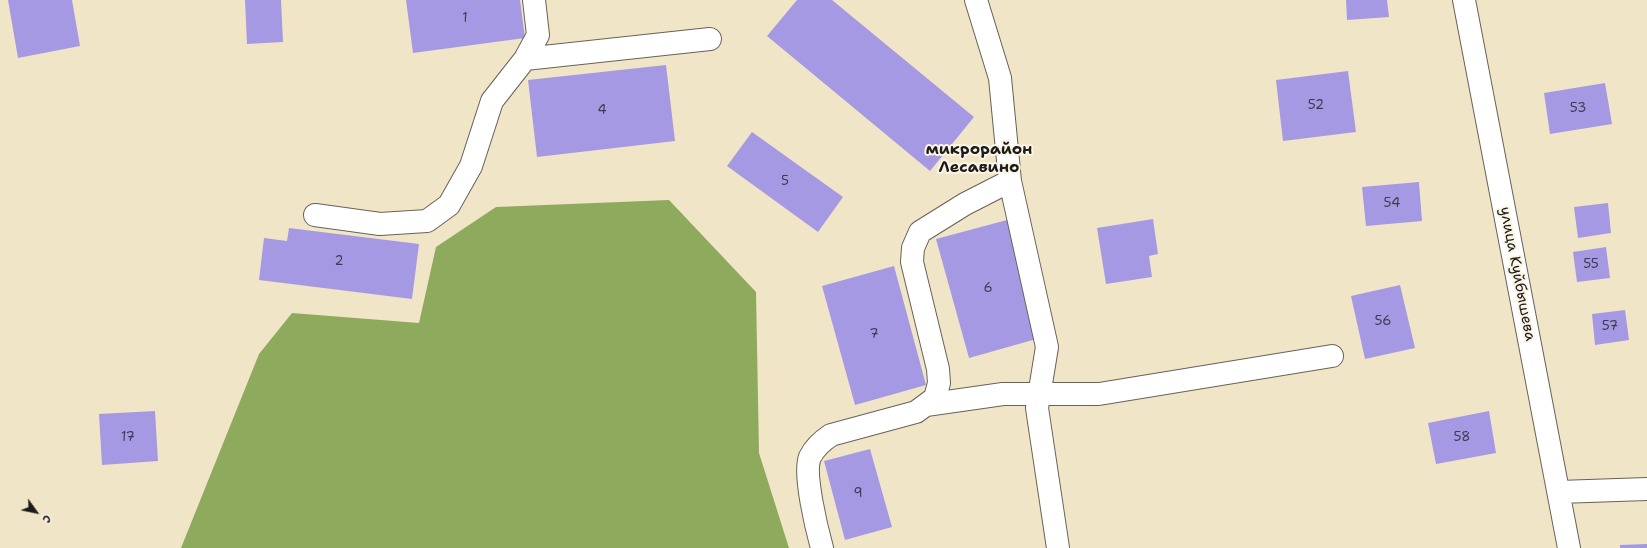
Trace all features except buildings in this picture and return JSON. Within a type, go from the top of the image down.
[{"type":"lane","points":[[315,215],[380,224],[427,221],[449,205],[470,166],[492,100],[525,59],[538,35],[534,0]]},
{"type":"lane","points":[[976,0],[1000,78],[1010,181],[1047,347],[1037,408],[1058,548]]},
{"type":"lane","name":"улица Куйбышева","points":[[1464,0],[1570,548]]},
{"type":"lane","points":[[525,59],[710,39]]},
{"type":"lane","points":[[822,548],[809,486],[809,458],[819,443],[831,435],[916,412],[935,398],[939,383],[938,368],[912,262],[913,248],[920,232],[966,204],[1010,181]]},
{"type":"lane","points":[[926,405],[1003,394],[1099,394],[1332,356]]},
{"type":"lane","points":[[1559,492],[1647,489]]},
{"type":"green space","points":[[669,200],[756,292],[759,453],[789,548],[181,548],[259,354],[292,313],[419,323],[436,247],[496,207]]},
{"type":"district","name":"микрорайон Лесавино","points":[[979,159]]}]
